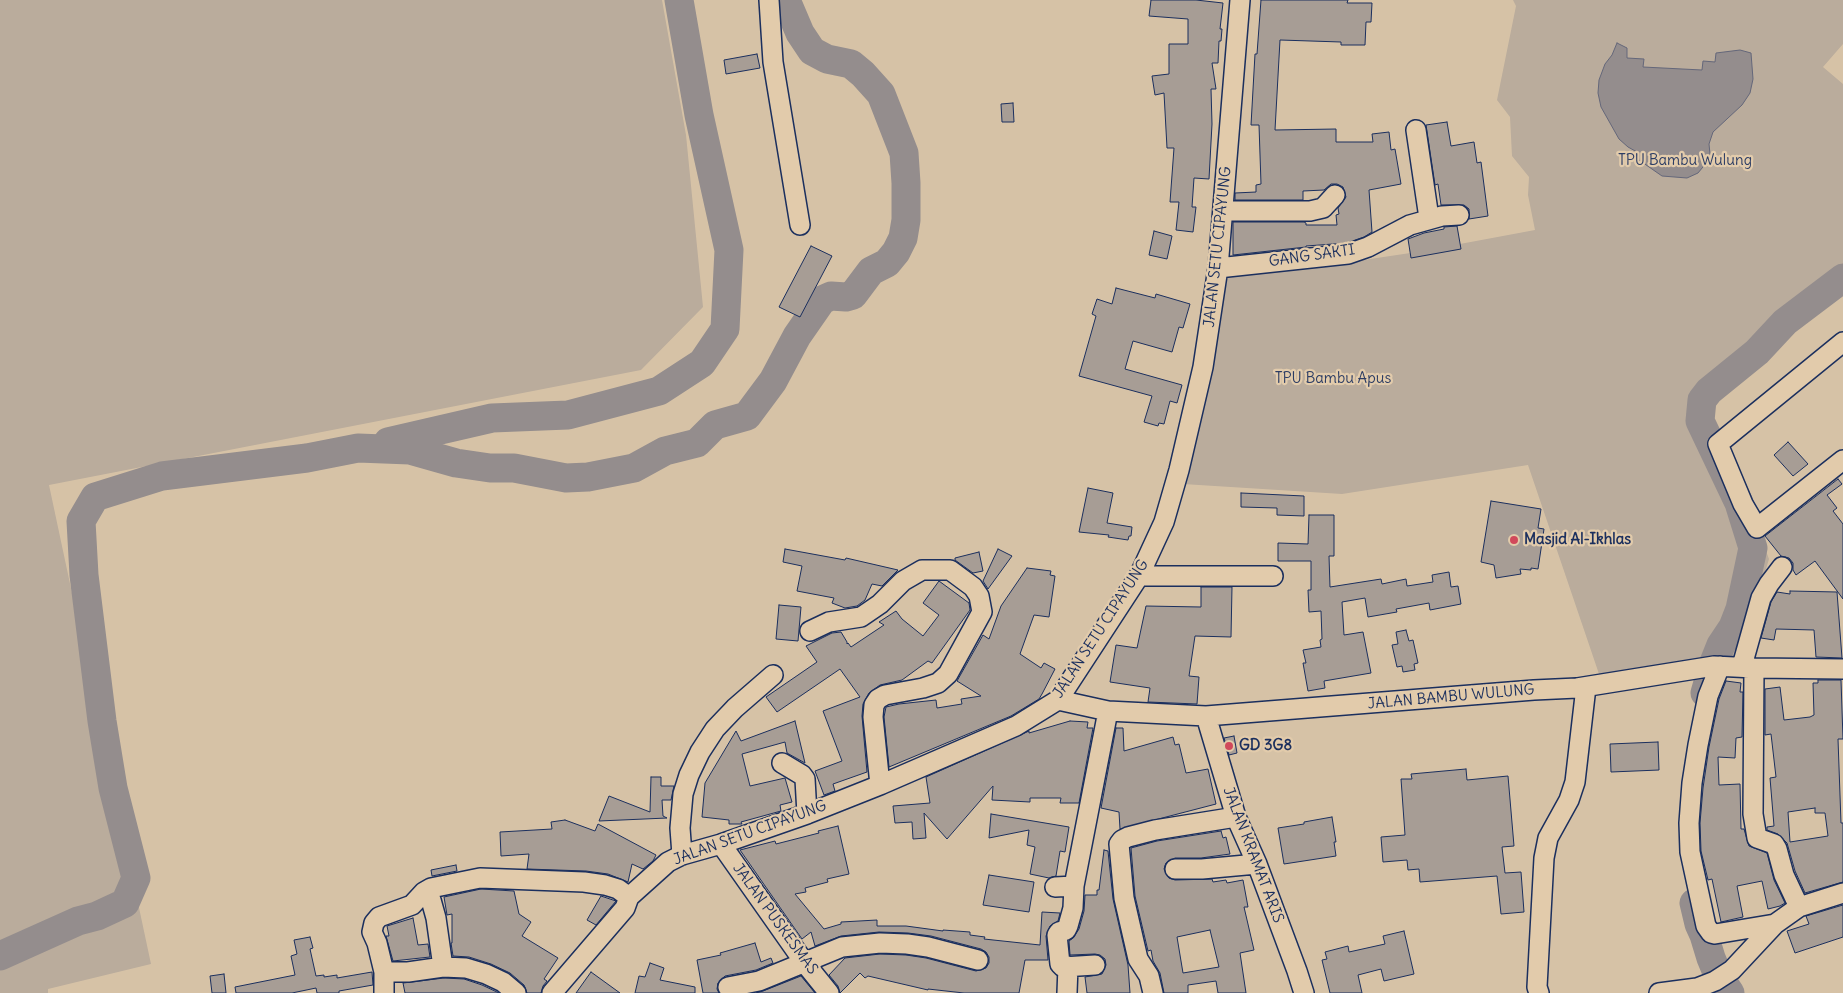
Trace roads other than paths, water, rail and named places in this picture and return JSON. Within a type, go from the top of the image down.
[{"type":"street","points":[[769,0],[773,62],[800,225]]},
{"type":"street","name":"JALAN SETU CIPAYUNG","points":[[552,993],[624,908],[629,896],[668,862],[682,855],[721,844],[808,814],[880,785],[1016,726],[1058,700],[1139,576],[1164,522],[1179,470],[1203,366],[1218,268],[1240,0]]},
{"type":"street","points":[[1416,130],[1429,218]]},
{"type":"street","points":[[1223,211],[1310,211],[1323,208],[1335,195]]},
{"type":"street","name":"GANG SAKTI","points":[[1218,268],[1348,254],[1368,247],[1410,225],[1429,218],[1459,215]]},
{"type":"street","points":[[1843,342],[1719,442],[1718,445],[1744,504],[1758,528],[1843,460]]},
{"type":"street","points":[[1782,568],[1761,598],[1748,667],[1753,814],[1757,838],[1774,844],[1777,848],[1784,875],[1799,907]]},
{"type":"street","points":[[810,631],[829,622],[861,617],[880,604],[903,581],[922,570],[950,570],[972,587],[979,596],[982,612],[948,674],[938,683],[885,696],[878,699],[874,705],[873,717],[880,785]]},
{"type":"street","points":[[1139,576],[1273,576]]},
{"type":"street","points":[[1711,666],[1708,696],[1692,783],[1689,823],[1690,852],[1706,926],[1711,933],[1715,934],[1775,924]]},
{"type":"street","name":"JALAN BAMBU WULUNG","points":[[1058,700],[1108,711],[1206,716],[1586,687],[1711,666],[1843,669]]},
{"type":"street","points":[[682,855],[680,828],[683,794],[689,775],[700,752],[714,729],[773,675]]},
{"type":"street","points":[[1539,993],[1537,987],[1544,858],[1548,838],[1569,800],[1575,782],[1586,687]]},
{"type":"street","points":[[1095,965],[1063,966],[1060,964],[1057,935],[1059,932],[1066,930],[1068,926],[1108,711]]},
{"type":"street","name":"JALAN KRAMAT ARIS","points":[[1206,716],[1236,817],[1257,864],[1304,993]]},
{"type":"street","points":[[782,763],[805,779],[808,814]]},
{"type":"street","points":[[1153,993],[1149,976],[1138,959],[1124,898],[1118,844],[1128,837],[1155,830],[1236,817]]},
{"type":"street","name":"JALAN PUSKESMAS","points":[[721,844],[804,962],[829,993]]},
{"type":"street","points":[[1175,869],[1202,869],[1257,864]]},
{"type":"street","points":[[384,993],[386,991],[384,972],[377,943],[372,932],[374,923],[379,917],[412,905],[430,888],[480,878],[544,880],[605,885],[629,896]]},
{"type":"street","points":[[1055,887],[1074,886]]},
{"type":"street","points":[[424,892],[431,900],[436,918],[443,967]]},
{"type":"street","points":[[1659,993],[1697,988],[1715,981],[1732,970],[1775,924],[1799,907],[1843,893]]},
{"type":"street","points":[[728,987],[759,981],[842,947],[880,943],[928,947],[978,960]]},
{"type":"street","points":[[1067,993],[1068,966]]},
{"type":"street","points":[[384,972],[408,972],[443,967],[466,968],[503,982],[516,993]]},
{"type":"waterway","points":[[388,442],[492,418],[568,415],[659,391],[702,363],[725,329],[729,250],[699,115],[679,0]]},
{"type":"waterway","points":[[0,956],[78,921],[97,916],[125,903],[136,878],[113,788],[102,721],[84,575],[81,521],[95,497],[162,476],[307,458],[358,448],[410,450],[456,463],[490,468],[514,468],[566,478],[588,477],[634,468],[665,451],[697,443],[715,425],[747,416],[773,381],[797,336],[822,300],[831,296],[846,297],[853,295],[871,271],[887,263],[896,252],[903,238],[906,220],[904,153],[881,94],[851,64],[827,59],[812,51],[800,33],[786,0]]},
{"type":"waterway","points":[[1705,693],[1721,645],[1733,627],[1740,609],[1753,548],[1739,503],[1700,421],[1702,400],[1709,391],[1757,352],[1785,322],[1843,278]]},
{"type":"waterway","points":[[1694,903],[1711,958],[1718,975],[1730,993]]},
{"type":"place","name":"Masjid Al-Ikhlas","points":[[1514,540]]},
{"type":"place","name":"GD 3G8","points":[[1229,746]]},
{"type":"park label","name":"TPU Bambu Wulung","points":[[1685,161]]},
{"type":"park label","name":"TPU Bambu Apus","points":[[1333,379]]}]
